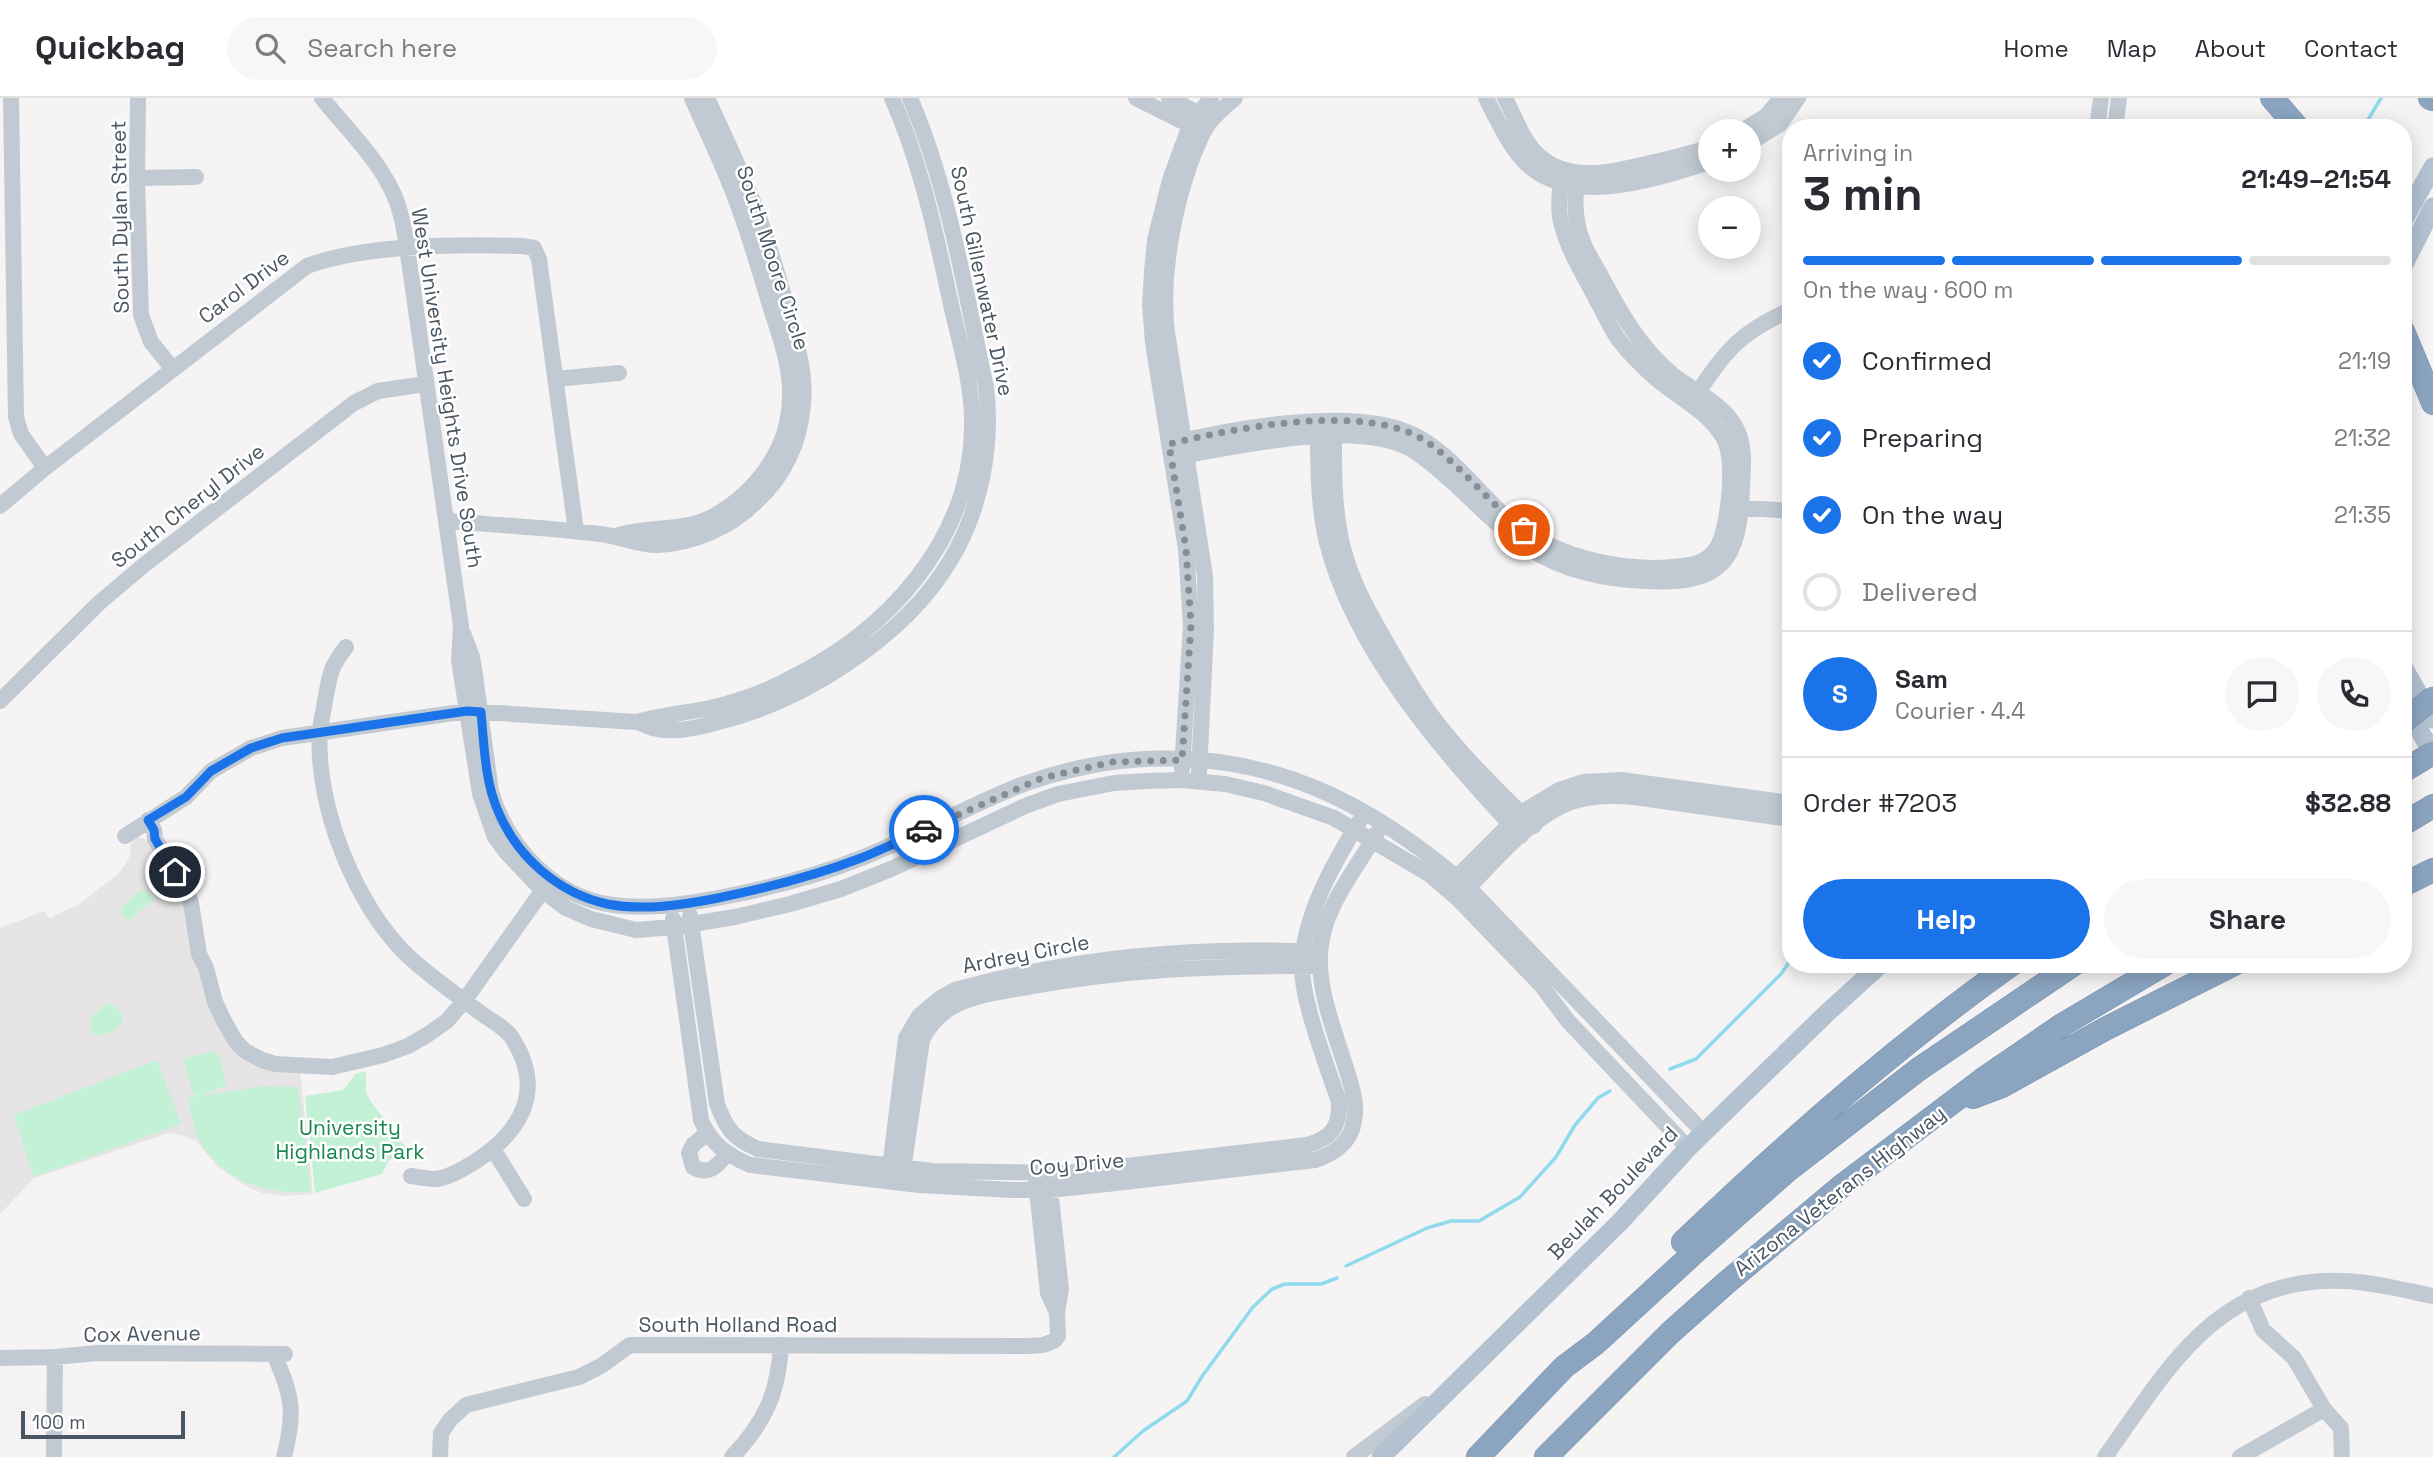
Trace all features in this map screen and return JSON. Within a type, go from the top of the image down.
[{"type":"highway","points":[[2272,98],[2291,119]]},
{"type":"highway","points":[[2412,353],[2433,403]]},
{"type":"highway","points":[[2412,715],[2433,698]]},
{"type":"highway","points":[[2412,766],[2433,753]]},
{"type":"highway","points":[[2412,880],[2433,870]]},
{"type":"highway","points":[[1564,1367],[1600,1322],[1799,1135],[1905,1046],[2000,973]]},
{"type":"highway","name":"Arizona Veterans Highway","points":[[1478,1457],[1564,1367],[1596,1343],[1788,1170],[1865,1109],[1960,1040],[2060,973]]},
{"type":"highway","name":"Arizona Veterans Highway","points":[[1546,1457],[1670,1333],[1843,1185],[1982,1080],[2062,1025],[2150,973]]},
{"type":"highway","points":[[1947,1107],[2001,1086],[2105,1029],[2216,973]]},
{"type":"main road","points":[[2412,204],[2433,166]]},
{"type":"main road","points":[[2412,248],[2433,207]]},
{"type":"main road","points":[[2412,683],[2433,719]]},
{"type":"main road","points":[[2412,717],[2433,753]]},
{"type":"main road","name":"Beulah Boulevard","points":[[1381,1457],[1620,1222],[1688,1148],[1871,973]]},
{"type":"street","points":[[10,98],[16,418],[22,434],[45,468]]},
{"type":"street","name":"South Dylan Street","points":[[138,98],[137,178],[141,315],[151,342],[172,368]]},
{"type":"street","name":"West University Heights Drive South","points":[[322,98],[377,166],[398,205],[407,247],[447,521],[461,626],[459,660],[474,711],[476,771],[486,815],[495,837],[506,852],[547,885],[566,908],[601,922],[636,930],[691,924],[779,907],[841,889],[891,869],[1025,806],[1058,794],[1114,783],[1181,780],[1225,784],[1264,793],[1334,818],[1458,888],[1704,1133]]},
{"type":"street","name":"South Moore Circle","points":[[616,536],[632,530],[676,528],[713,516],[751,489],[767,470],[786,426],[790,396],[782,344],[740,210],[692,98]]},
{"type":"street","name":"South Moore Circle","points":[[447,521],[576,531],[657,545],[699,537],[730,523],[750,508],[774,482],[792,453],[803,403],[799,351],[754,205],[707,98]]},
{"type":"street","name":"South Gillenwater Drive","points":[[637,722],[744,698],[790,679],[810,667],[873,624],[893,606],[924,569],[956,511],[970,458],[970,393],[918,167],[892,98]]},
{"type":"street","name":"South Gillenwater Drive","points":[[125,836],[186,797],[211,771],[251,748],[282,738],[474,711],[637,722],[658,729],[693,729],[749,713],[813,685],[880,639],[907,616],[930,591],[956,549],[976,500],[983,469],[988,411],[986,387],[936,168],[925,132],[910,98]]},
{"type":"street","points":[[1136,98],[1201,122]]},
{"type":"street","points":[[1169,98],[1201,122]]},
{"type":"street","points":[[1198,781],[1206,630],[1202,546],[1151,323],[1152,272],[1161,210],[1211,98]]},
{"type":"street","points":[[1201,122],[1235,98]]},
{"type":"street","points":[[1486,98],[1502,128],[1528,165],[1538,173],[1570,178],[1592,175],[1698,151]]},
{"type":"street","points":[[1505,98],[1530,146],[1548,162],[1587,188],[1616,185],[1698,165]]},
{"type":"street","points":[[1761,119],[1781,98]]},
{"type":"street","points":[[1783,119],[1798,98]]},
{"type":"street","points":[[2098,119],[2101,98]]},
{"type":"street","points":[[2116,119],[2119,98]]},
{"type":"street","points":[[1761,136],[1782,121]]},
{"type":"street","points":[[137,178],[195,177]]},
{"type":"street","points":[[1178,450],[1284,439],[1326,429],[1389,441],[1414,450],[1507,534],[1535,552],[1587,574],[1648,582],[1698,578],[1714,569],[1726,560],[1738,534],[1725,440],[1693,399],[1645,368],[1618,339],[1569,246],[1560,214],[1570,178]]},
{"type":"street","name":"Carol Drive","points":[[0,506],[172,368],[307,266],[325,260],[407,247],[507,245],[534,248],[540,259],[576,531]]},
{"type":"street","points":[[1693,399],[1723,354],[1754,328],[1782,314]]},
{"type":"street","points":[[555,379],[620,373]]},
{"type":"street","name":"South Cheryl Drive","points":[[0,701],[99,603],[144,565],[354,403],[378,391],[425,384]]},
{"type":"street","points":[[1326,429],[1322,510],[1326,537],[1345,596],[1381,660],[1422,724],[1521,825]]},
{"type":"street","points":[[1178,450],[1191,625],[1181,780]]},
{"type":"street","points":[[1735,507],[1782,510]]},
{"type":"street","points":[[941,541],[956,549]]},
{"type":"street","points":[[346,647],[332,666],[320,732],[322,775],[328,812],[344,859],[366,903],[406,954],[511,1035],[528,1074],[528,1089],[521,1116],[512,1130],[493,1149],[465,1168],[438,1179],[411,1176]]},
{"type":"street","name":"West University Heights Drive South","points":[[547,885],[610,904],[643,907],[689,903],[765,889],[863,858],[1021,785],[1042,778],[1113,762],[1182,760],[1245,767],[1289,778],[1330,793],[1383,821],[1429,853],[1541,985],[1567,1021],[1688,1148]]},
{"type":"street","points":[[1458,888],[1559,790],[1583,782],[1604,779],[1782,802]]},
{"type":"street","points":[[1521,825],[1562,806],[1610,795],[1782,818]]},
{"type":"street","points":[[1312,959],[1309,920],[1366,811]]},
{"type":"street","points":[[148,820],[154,830],[155,839],[188,896],[199,954],[206,968],[215,1002],[236,1042],[252,1056],[275,1064],[332,1067],[383,1055],[408,1046],[447,1021],[547,885]]},
{"type":"street","points":[[1345,1126],[1304,987],[1336,899],[1383,821]]},
{"type":"street","name":"Coy Drive","points":[[671,905],[699,1107],[707,1133],[717,1146],[750,1165],[762,1168],[896,1175],[965,1172],[1066,1173],[1307,1145],[1320,1141],[1345,1126],[1350,1134],[1335,1152],[1315,1160],[1043,1190],[954,1188],[896,1175],[758,1149],[738,1140],[721,1114],[713,1084],[689,903]]},
{"type":"street","name":"Ardrey Circle","points":[[896,1175],[922,1040],[928,1029],[950,1009],[963,1002],[1002,992],[1115,973],[1312,959]]},
{"type":"street","points":[[707,1133],[693,1145],[689,1153],[693,1167],[708,1172],[727,1154]]},
{"type":"street","points":[[493,1149],[524,1199]]},
{"type":"street","name":"South Holland Road","points":[[440,1457],[442,1433],[450,1420],[466,1405],[579,1377],[601,1366],[631,1345],[1043,1345],[1054,1341],[1058,1336],[1057,1312],[1061,1289],[1042,1173]]},
{"type":"street","points":[[2105,1457],[2171,1364],[2206,1326],[2249,1298],[2298,1283],[2344,1281],[2433,1296]]},
{"type":"street","points":[[2249,1298],[2263,1330],[2294,1359],[2323,1409],[2341,1428],[2342,1457]]},
{"type":"street","points":[[732,1457],[754,1434],[766,1411],[777,1381],[780,1345]]},
{"type":"street","name":"Cox Avenue","points":[[0,1358],[97,1353],[279,1354],[292,1413],[284,1457]]},
{"type":"street","points":[[54,1457],[55,1357]]},
{"type":"street","points":[[1354,1457],[1471,1368]]},
{"type":"street","points":[[2240,1457],[2323,1409]]},
{"type":"shaded area","points":[[136,838],[151,842],[182,891],[203,989],[226,1037],[300,1071],[313,1194],[282,1196],[247,1187],[218,1167],[196,1141],[169,1133],[34,1178],[0,1214],[0,928],[44,911],[50,918],[79,904],[119,873],[131,853],[130,844]]},
{"type":"green space","points":[[141,890],[148,891],[155,899],[128,921],[121,908]]},
{"type":"green space","points":[[106,1004],[119,1009],[122,1023],[114,1031],[98,1036],[93,1034],[91,1029],[92,1016]]},
{"type":"green space","points":[[213,1051],[218,1053],[227,1085],[199,1096],[265,1086],[298,1087],[311,1192],[278,1191],[248,1183],[221,1167],[209,1155],[199,1140],[194,1125],[187,1098],[198,1096],[193,1093],[184,1061],[186,1058]]},
{"type":"green space","points":[[157,1060],[181,1124],[33,1177],[14,1115]]},
{"type":"green space","name":"University Highlands Park","points":[[366,1071],[366,1092],[371,1102],[409,1152],[389,1160],[382,1174],[315,1193],[305,1096],[343,1090],[356,1074]]},
{"type":"waterway","points":[[2368,119],[2381,98]]},
{"type":"waterway","points":[[1670,1069],[1696,1059],[1782,973]]},
{"type":"waterway","points":[[1346,1266],[1427,1228],[1451,1221],[1479,1221],[1520,1197],[1556,1157],[1575,1125],[1598,1098],[1610,1091]]},
{"type":"waterway","points":[[1114,1457],[1143,1431],[1187,1401],[1253,1307],[1272,1289],[1285,1284],[1321,1284],[1337,1278]]},
{"type":"way so far","points":[[924,830],[1042,778],[1113,762],[1182,760],[1191,625],[1186,549],[1169,444],[1293,422],[1358,422],[1390,427],[1412,433],[1428,443],[1448,459],[1505,516],[1524,530]]},
{"type":"route","points":[[175,872],[155,839],[154,830],[148,820],[186,797],[211,771],[251,748],[282,738],[467,711],[481,712],[491,792],[510,837],[539,869],[557,883],[594,901],[643,907],[698,902],[765,889],[863,858],[924,830]]}]
